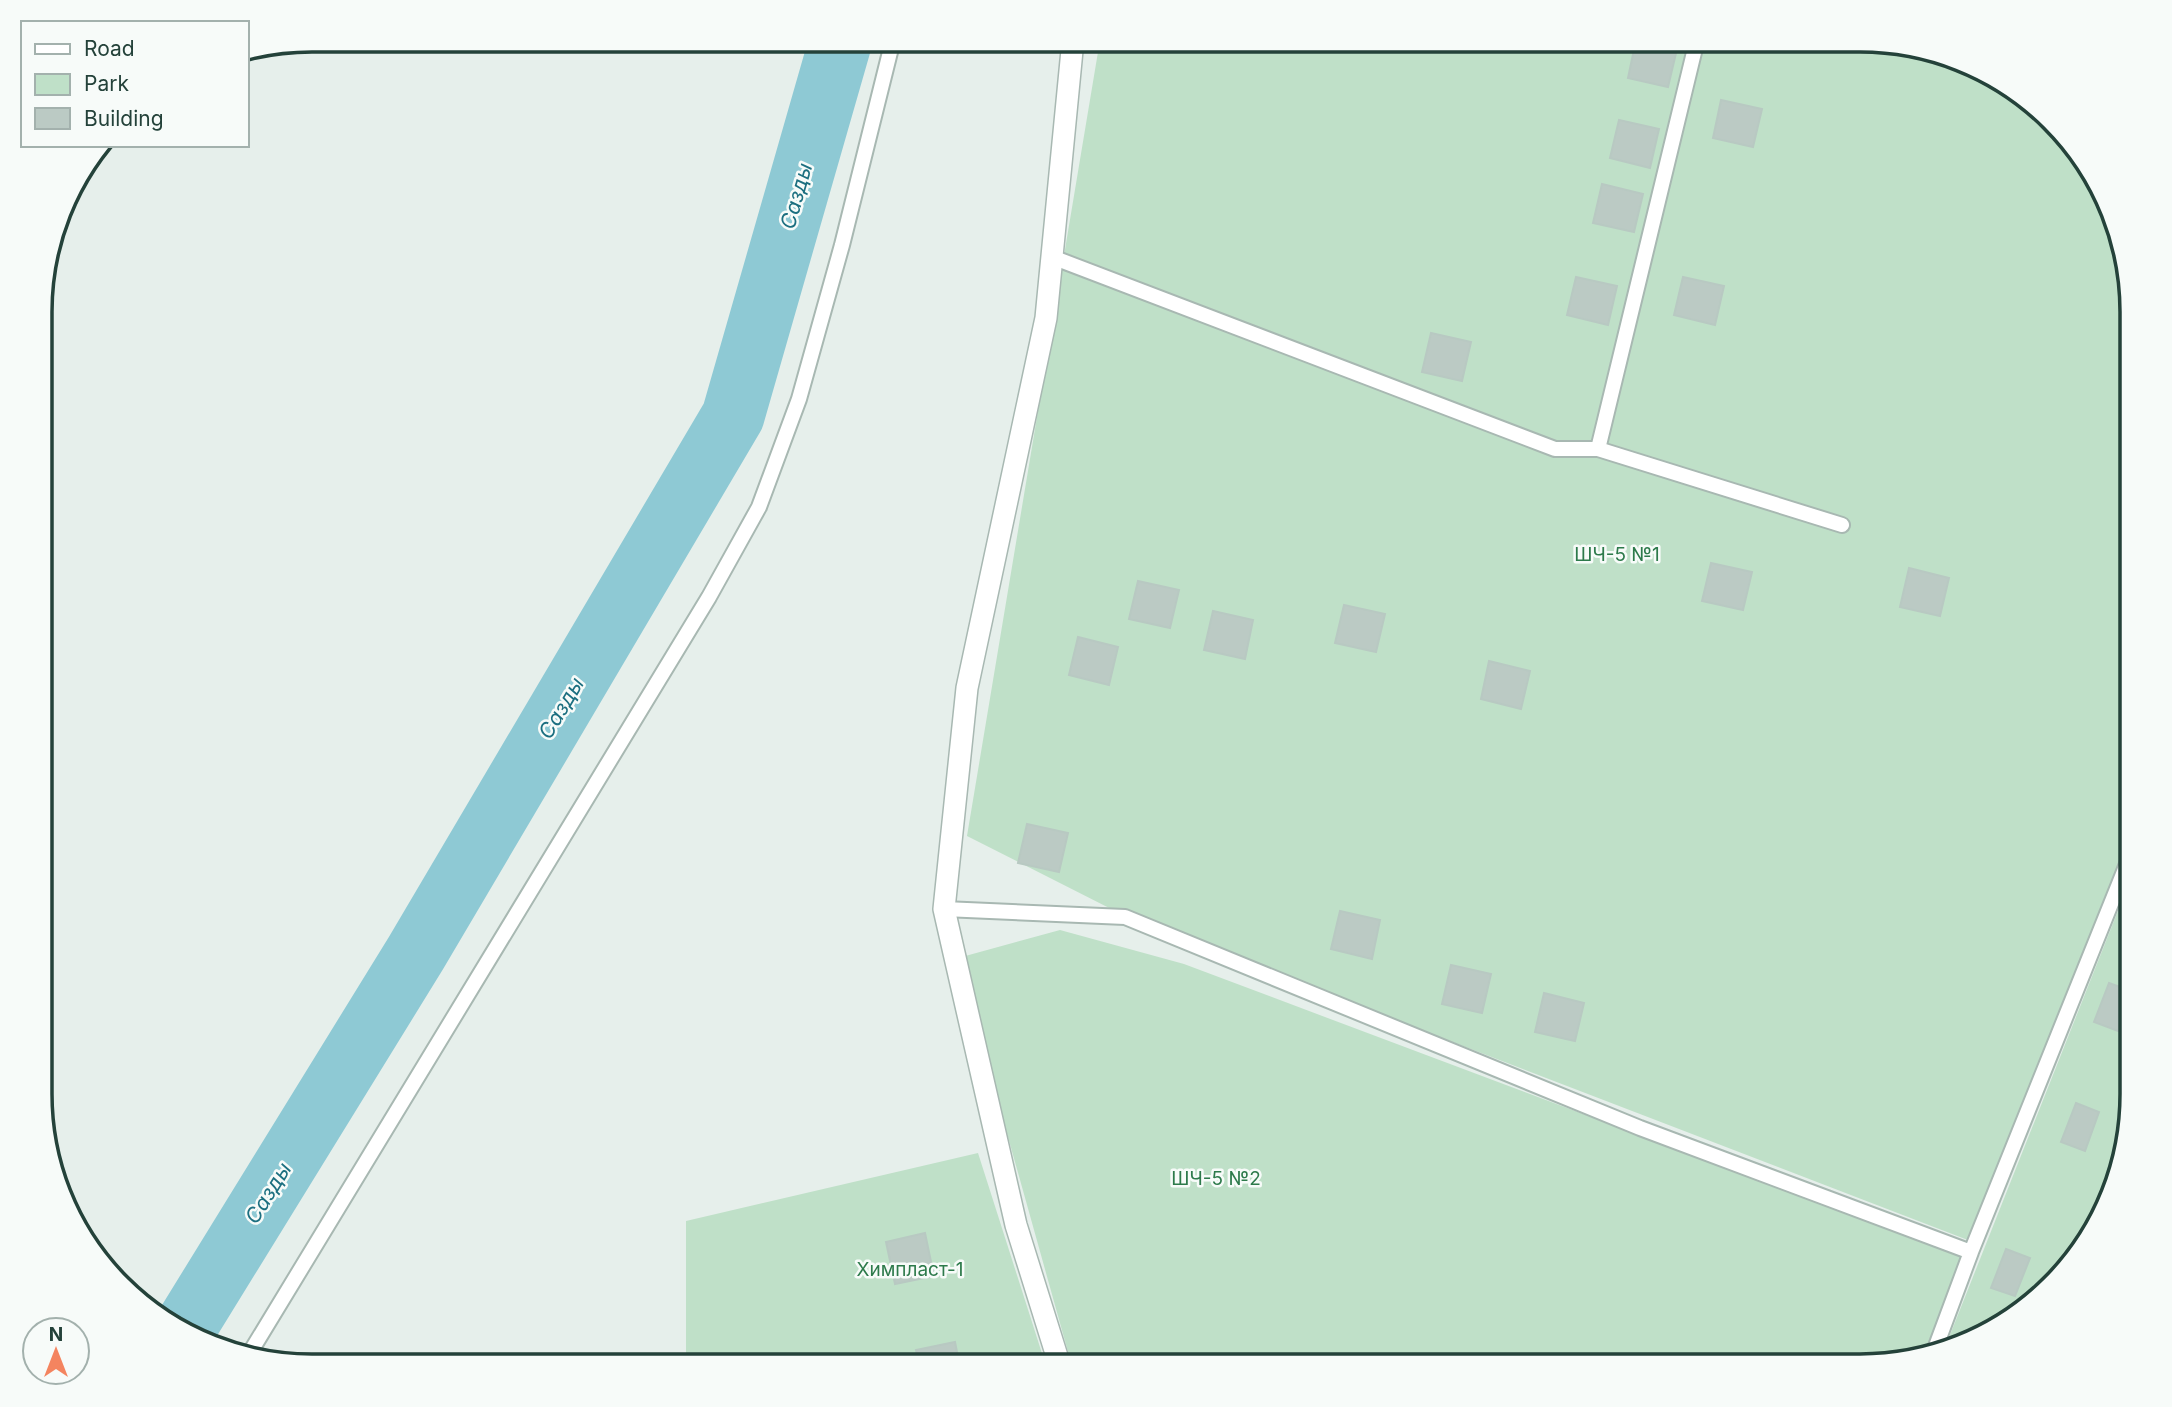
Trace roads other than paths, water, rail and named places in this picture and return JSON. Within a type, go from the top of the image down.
[{"type":"street","points":[[1056,1354],[1016,1225],[944,909],[967,688],[1046,318],[1072,52]]},
{"type":"lane","points":[[253,1347],[709,597],[759,507],[799,399],[842,245],[890,52]]},
{"type":"lane","points":[[1598,449],[1694,52]]},
{"type":"lane","points":[[1052,257],[1555,449],[1598,449],[1842,525]]},
{"type":"lane","points":[[1937,1343],[2120,882]]},
{"type":"lane","points":[[944,909],[1125,917],[1640,1128],[1972,1252]]},
{"type":"waterway","name":"Сазды","points":[[188,1323],[416,953],[733,416],[838,52]]},
{"type":"park label","name":"ШЧ-5 №1","points":[[1617,554]]},
{"type":"park label","name":"ШЧ-5 №2","points":[[1216,1178]]},
{"type":"park label","name":"Химпласт-1","points":[[910,1269]]}]
